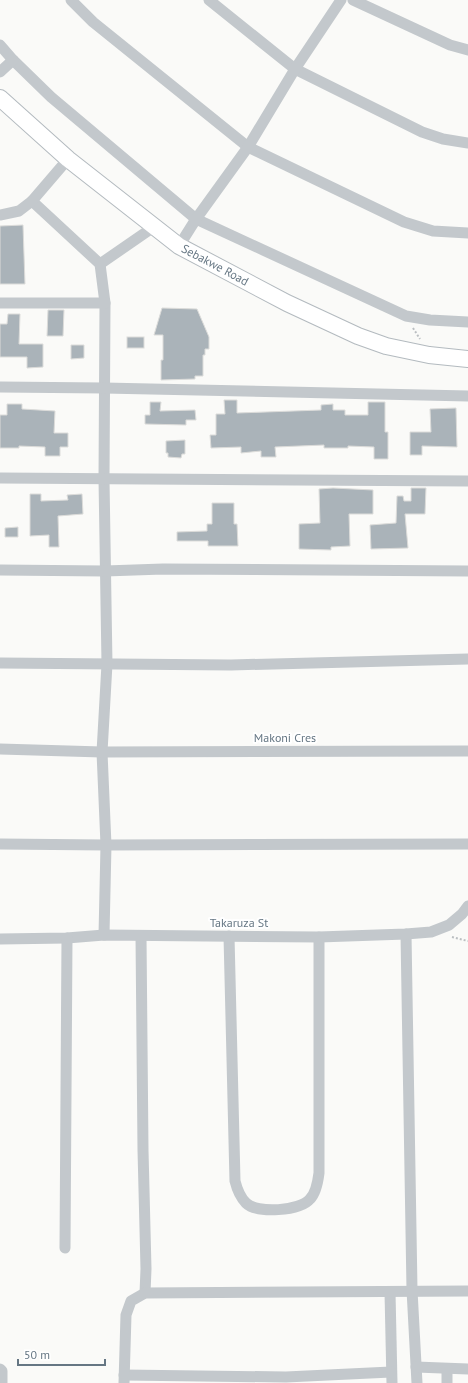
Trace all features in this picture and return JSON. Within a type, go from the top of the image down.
[{"type":"street","points":[[71,0],[93,22],[248,147],[404,222],[433,231],[468,233]]},
{"type":"street","points":[[209,0],[295,69],[422,132],[444,139],[468,143]]},
{"type":"street","points":[[179,246],[196,219],[248,147],[295,69],[341,0]]},
{"type":"street","points":[[353,0],[450,45],[468,50]]},
{"type":"street","points":[[0,44],[13,60],[51,97],[196,219],[406,316],[430,320],[468,322]]},
{"type":"street","points":[[0,72],[13,60]]},
{"type":"street","name":"Sebakwe Road","points":[[0,98],[68,159],[179,246],[288,303],[358,336],[386,346],[429,355],[468,359]]},
{"type":"street","points":[[0,215],[19,211],[32,202],[68,159]]},
{"type":"street","points":[[32,202],[100,264],[105,303],[104,479],[107,664],[102,752],[106,845],[104,935]]},
{"type":"street","points":[[100,264],[155,226]]},
{"type":"street","points":[[0,303],[105,303]]},
{"type":"street","points":[[0,387],[468,396]]},
{"type":"street","points":[[0,478],[468,481]]},
{"type":"street","points":[[0,570],[105,571],[171,569],[468,571]]},
{"type":"street","points":[[0,663],[231,665],[468,659]]},
{"type":"street","name":"Makoni Cres","points":[[0,749],[102,752],[468,751]]},
{"type":"street","points":[[0,844],[468,844]]},
{"type":"street","name":"Takaruza St","points":[[0,939],[67,938],[104,935],[318,937],[406,934],[431,932],[449,925],[462,914],[468,906]]},
{"type":"street","points":[[406,934],[412,1290],[417,1383]]},
{"type":"street","points":[[141,936],[142,1150],[146,1268],[145,1293]]},
{"type":"street","points":[[229,936],[235,1181],[239,1193],[247,1204],[264,1209],[282,1210],[297,1207],[310,1200],[318,1179],[318,937]]},
{"type":"street","points":[[65,1248],[67,938]]},
{"type":"street","points":[[390,1292],[392,1377],[286,1380],[124,1379],[126,1315],[131,1301],[145,1293],[390,1292],[412,1290],[468,1291]]},
{"type":"street","points":[[416,1367],[468,1369]]},
{"type":"street","points":[[0,1369],[2,1371],[2,1383]]},
{"type":"street","points":[[447,1369],[448,1383]]},
{"type":"path","points":[[406,316],[429,355]]},
{"type":"building","points":[[23,225],[25,284],[0,284],[0,226]]},
{"type":"building","points":[[162,308],[197,309],[209,337],[209,349],[205,349],[205,355],[203,355],[203,376],[195,376],[195,379],[161,380],[163,335],[154,335]]},
{"type":"building","points":[[48,310],[64,310],[63,336],[47,336]]},
{"type":"building","points":[[8,314],[20,314],[19,344],[43,344],[43,367],[27,368],[27,357],[0,357],[0,324],[7,324]]},
{"type":"building","points":[[127,337],[144,337],[144,348],[127,348]]},
{"type":"building","points":[[71,345],[84,345],[84,358],[71,359]]},
{"type":"building","points":[[224,400],[237,400],[237,413],[321,410],[321,405],[333,404],[333,410],[345,410],[345,415],[368,415],[368,402],[385,402],[385,432],[388,432],[388,459],[374,459],[374,447],[348,446],[348,448],[324,448],[324,445],[275,447],[276,457],[261,457],[261,451],[241,453],[241,447],[211,448],[210,435],[216,435],[216,414],[225,414]]},
{"type":"building","points":[[150,402],[161,402],[160,411],[195,410],[196,420],[186,420],[186,425],[145,424],[145,415],[150,415]]},
{"type":"building","points":[[7,404],[22,404],[22,409],[55,411],[54,433],[68,433],[68,447],[60,447],[60,456],[45,456],[45,447],[19,446],[19,448],[0,448],[0,415],[7,415]]},
{"type":"building","points":[[456,408],[457,447],[422,446],[422,455],[410,455],[410,432],[431,432],[430,409]]},
{"type":"building","points":[[185,440],[185,454],[182,454],[181,458],[168,457],[168,453],[166,453],[166,441]]},
{"type":"building","points":[[333,488],[373,490],[373,514],[349,514],[350,546],[331,547],[331,550],[299,549],[299,524],[320,523],[319,489]]},
{"type":"building","points":[[411,488],[426,488],[425,514],[405,514],[408,548],[371,549],[370,525],[396,523],[397,496],[403,496],[404,501],[411,501]]},
{"type":"building","points":[[30,494],[41,494],[41,501],[68,500],[67,495],[82,494],[83,514],[58,516],[59,547],[49,547],[49,535],[30,536]]},
{"type":"building","points":[[212,503],[234,503],[234,524],[237,524],[238,546],[208,546],[208,541],[177,541],[177,532],[207,531],[207,524],[212,524]]},
{"type":"building","points":[[18,527],[18,537],[5,537],[5,528]]}]
